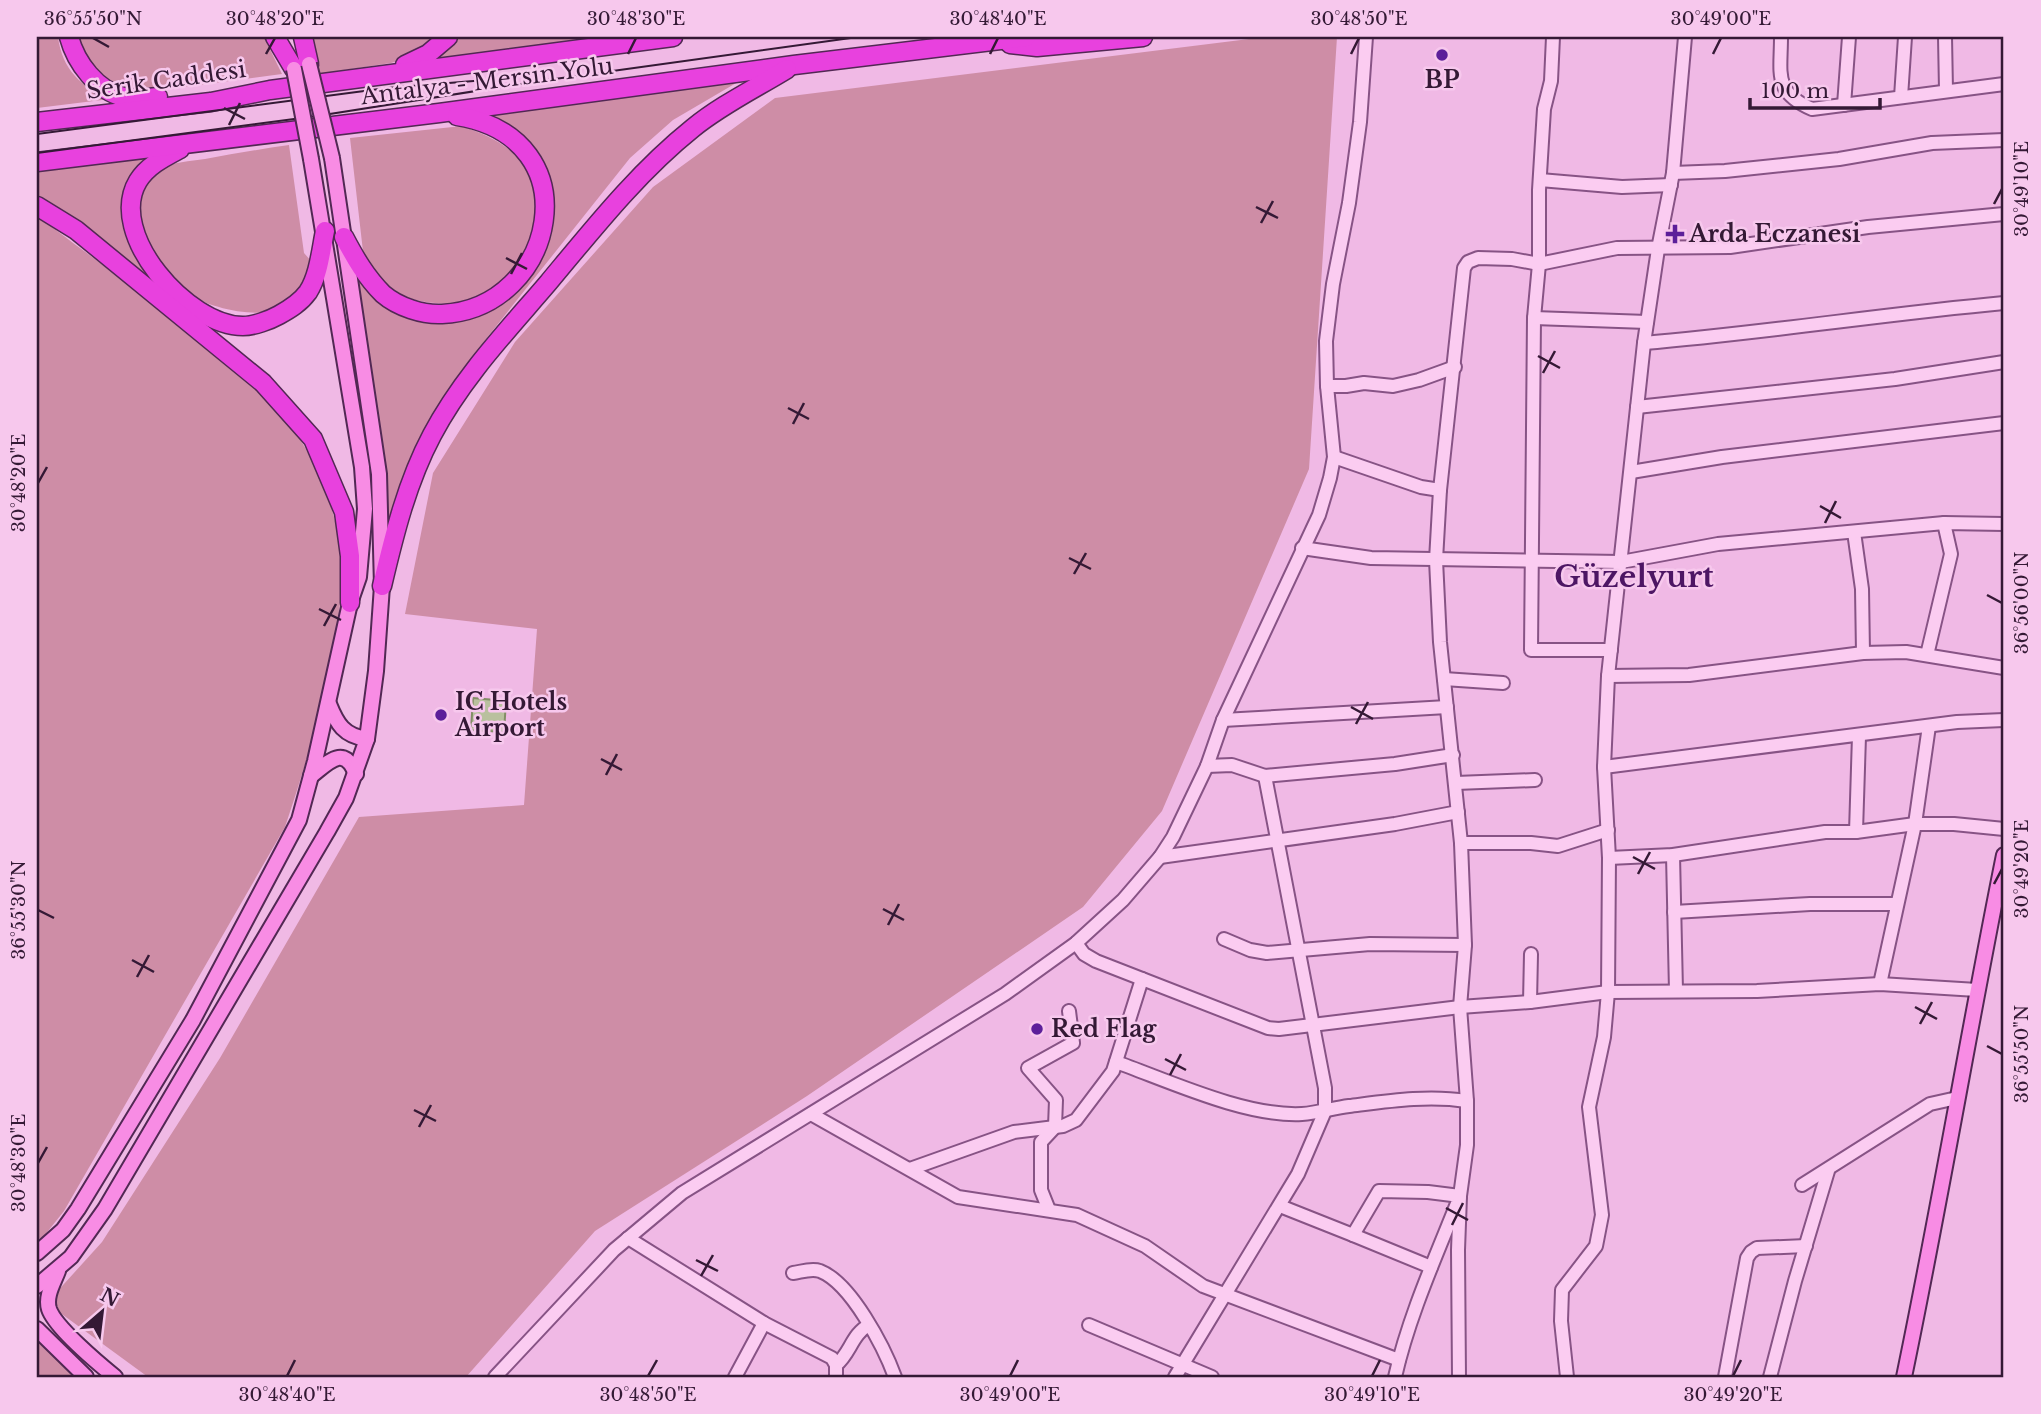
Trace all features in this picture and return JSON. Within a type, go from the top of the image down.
[{"type":"highway","points":[[69,37],[88,74],[99,84],[122,97],[135,99],[270,90]]},
{"type":"highway","points":[[275,37],[301,67]]},
{"type":"highway","points":[[301,67],[302,37]]},
{"type":"highway","points":[[384,74],[428,54],[448,37]]},
{"type":"highway","name":"Antalya - Mersin Yolu","points":[[384,74],[673,37]]},
{"type":"highway","name":"Antalya - Mersin Yolu","points":[[37,162],[1026,37]]},
{"type":"highway","points":[[986,42],[1037,47],[1143,37]]},
{"type":"highway","points":[[382,586],[394,535],[413,478],[431,436],[456,393],[659,156],[695,126],[794,65]]},
{"type":"highway","name":"Serik Caddesi","points":[[37,122],[211,102],[270,90],[384,74]]},
{"type":"highway","points":[[344,237],[363,272],[385,296],[429,315],[461,313],[484,304],[521,274],[543,228],[546,198],[538,167],[520,145],[495,128],[475,119],[439,113]]},
{"type":"highway","points":[[191,143],[156,162],[147,170],[138,181],[132,197],[131,216],[139,240],[162,279],[176,295],[197,310],[219,320],[243,326],[273,318],[296,305],[309,290],[317,269],[325,231]]},
{"type":"highway","points":[[37,206],[76,230],[263,383],[313,439],[344,512],[350,555],[350,603]]},
{"type":"main road","points":[[37,1286],[71,1257],[105,1209],[327,832],[356,774],[367,739],[376,671],[382,586],[379,474],[332,158],[301,67],[285,37]]},
{"type":"main road","points":[[37,1253],[63,1230],[78,1209],[193,1020],[299,820],[329,704],[350,603],[359,577],[364,499],[362,467],[311,159],[301,67]]},
{"type":"main road","points":[[329,704],[337,724],[346,733],[367,739]]},
{"type":"main road","points":[[312,776],[337,757],[351,763],[356,774]]},
{"type":"main road","points":[[1903,1377],[1937,1218],[1957,1098],[2004,855]]},
{"type":"main road","points":[[61,1266],[43,1308],[115,1377]]},
{"type":"main road","points":[[37,1329],[86,1377]]},
{"type":"street","points":[[495,1377],[614,1250],[682,1194],[1005,994],[1076,943],[1123,900],[1160,857],[1173,837],[1207,766],[1223,720],[1319,515],[1334,457],[1326,341],[1360,122],[1366,37]]},
{"type":"street","points":[[1553,37],[1551,81],[1544,109],[1539,264],[1534,318],[1531,650],[1611,650]]},
{"type":"street","points":[[1567,1377],[1561,1321],[1562,1290],[1596,1246],[1602,1216],[1589,1107],[1604,1037],[1608,992],[1609,858],[1604,767],[1608,676],[1644,344],[1672,179],[1685,37]]},
{"type":"street","points":[[1781,37],[1781,83],[1793,101],[1812,109],[2004,84]]},
{"type":"street","points":[[1844,105],[1849,37]]},
{"type":"street","points":[[1901,97],[1905,37]]},
{"type":"street","points":[[1945,37],[1946,90]]},
{"type":"street","points":[[1540,180],[1622,187],[1932,144],[2004,140]]},
{"type":"street","points":[[1459,1377],[1460,1196],[1467,1145],[1467,1101],[1460,1007],[1465,945],[1461,843],[1444,679],[1436,560],[1440,491],[1455,367],[1461,278],[1468,262],[1478,258],[1539,264],[1617,248],[1730,247],[1868,227],[2004,214]]},
{"type":"street","points":[[1644,344],[1897,313],[2004,303]]},
{"type":"street","points":[[1534,318],[1647,322]]},
{"type":"street","points":[[1637,407],[1895,379],[2004,362]]},
{"type":"street","points":[[1327,386],[1364,383],[1393,386],[1455,367]]},
{"type":"street","points":[[1631,472],[1722,457],[2004,423]]},
{"type":"street","points":[[1334,457],[1440,491]]},
{"type":"street","points":[[1302,548],[1371,558],[1621,562],[1718,544],[1944,523],[2004,524]]},
{"type":"street","points":[[1927,655],[1951,554],[1944,523]]},
{"type":"street","points":[[1854,532],[1862,589],[1863,653]]},
{"type":"street","points":[[1608,676],[1689,675],[1863,653],[1906,652],[2004,668]]},
{"type":"street","points":[[1444,679],[1503,682]]},
{"type":"street","points":[[1223,720],[1447,707]]},
{"type":"street","points":[[1604,767],[1957,722],[2004,720]]},
{"type":"street","points":[[1880,984],[1915,824],[1928,726]]},
{"type":"street","points":[[1856,832],[1858,736]]},
{"type":"street","points":[[1207,766],[1232,765],[1265,776],[1395,764],[1453,755]]},
{"type":"street","points":[[1175,1377],[1280,1206],[1307,1155],[1325,1111],[1325,1088],[1265,776]]},
{"type":"street","points":[[1455,783],[1535,780]]},
{"type":"street","points":[[1160,857],[1395,824],[1458,812]]},
{"type":"street","points":[[1609,858],[1673,855],[1825,832],[1856,832],[1915,824],[1954,824],[2004,829]]},
{"type":"street","points":[[1461,843],[1531,843],[1558,846],[1608,830]]},
{"type":"street","points":[[1673,855],[1676,991]]},
{"type":"street","points":[[1674,912],[1810,904],[1897,904]]},
{"type":"street","points":[[1224,939],[1250,950],[1267,953],[1370,944],[1465,945]]},
{"type":"street","points":[[1076,943],[1084,954],[1096,961],[1279,1030],[1311,1024],[1608,992],[1757,991],[1880,984],[1977,990]]},
{"type":"street","points":[[1530,1002],[1531,954]]},
{"type":"street","points":[[910,1169],[1014,1132],[1055,1127],[1076,1120],[1113,1071],[1142,979]]},
{"type":"street","points":[[1048,1210],[1041,1190],[1041,1142],[1055,1127],[1056,1100],[1028,1068],[1073,1043],[1069,1011]]},
{"type":"street","points":[[1116,1062],[1228,1102],[1270,1112],[1300,1114],[1408,1098],[1444,1097],[1467,1101]]},
{"type":"street","points":[[1802,1185],[1930,1104],[1957,1098]]},
{"type":"street","points":[[811,1114],[958,1197],[1077,1215],[1145,1246],[1203,1286],[1399,1360]]},
{"type":"street","points":[[1770,1377],[1828,1171]]},
{"type":"street","points":[[1353,1235],[1379,1191],[1460,1196]]},
{"type":"street","points":[[1395,1377],[1432,1267],[1460,1196]]},
{"type":"street","points":[[1280,1206],[1432,1267]]},
{"type":"street","points":[[628,1238],[764,1323],[832,1358],[836,1371]]},
{"type":"street","points":[[1725,1377],[1747,1258],[1757,1248],[1806,1245]]},
{"type":"street","points":[[793,1273],[819,1271],[831,1278],[851,1298],[869,1325],[895,1377]]},
{"type":"street","points":[[735,1377],[764,1323]]},
{"type":"street","points":[[836,1371],[858,1333],[869,1325]]},
{"type":"street","points":[[1089,1325],[1212,1377]]},
{"type":"shaded area","points":[[37,37],[58,37],[64,58],[75,76],[90,89],[110,99],[37,108]]},
{"type":"shaded area","points":[[76,37],[264,37],[282,74],[161,90],[118,89],[85,60]]},
{"type":"shaded area","points":[[309,37],[440,37],[417,55],[391,63],[318,74]]},
{"type":"shaded area","points":[[458,37],[607,37],[435,61]]},
{"type":"shaded area","points":[[1265,37],[1337,37],[1309,469],[1162,811],[1083,907],[807,1096],[595,1231],[466,1377],[148,1377],[59,1312],[54,1295],[102,1242],[220,1058],[359,817],[524,805],[537,629],[405,614],[433,473],[515,342],[653,187],[775,98]]},
{"type":"shaded area","points":[[743,79],[673,120],[630,158],[486,339],[448,396],[389,533],[383,460],[354,266],[366,285],[395,313],[422,318],[472,318],[518,289],[550,236],[552,211],[548,175],[535,149],[517,131],[485,113],[544,108]]},
{"type":"shaded area","points":[[462,126],[500,143],[520,160],[529,173],[536,202],[533,233],[520,261],[511,273],[476,298],[447,304],[403,296],[364,260],[350,138]]},
{"type":"shaded area","points":[[289,145],[304,253],[312,262],[303,288],[274,310],[255,313],[217,307],[188,293],[158,261],[143,235],[138,207],[140,193],[149,176],[155,171],[182,162]]},
{"type":"shaded area","points":[[151,156],[128,231],[137,258],[163,293],[37,200],[37,171]]},
{"type":"shaded area","points":[[37,217],[222,359],[251,384],[290,426],[314,463],[331,506],[337,529],[342,574],[338,625],[327,683],[285,827],[64,1211],[44,1236],[37,1240]]},
{"type":"shaded area","points":[[473,698],[506,701],[504,732],[471,730]]},
{"type":"shaded area","points":[[37,1340],[74,1377],[37,1377]]},
{"type":"tram line","points":[[37,153],[317,116],[533,82],[858,37]]},
{"type":"tram line","points":[[37,134],[387,88],[486,80]]},
{"type":"place","name":"BP","points":[[1442,55]]},
{"type":"place","name":"Arda Eczanesi","points":[[1675,234]]},
{"type":"place","name":"IC Hotels Airport","points":[[441,715]]},
{"type":"place","name":"Red Flag","points":[[1037,1029]]},
{"type":"district","name":"Güzelyurt","points":[[1634,576]]}]
